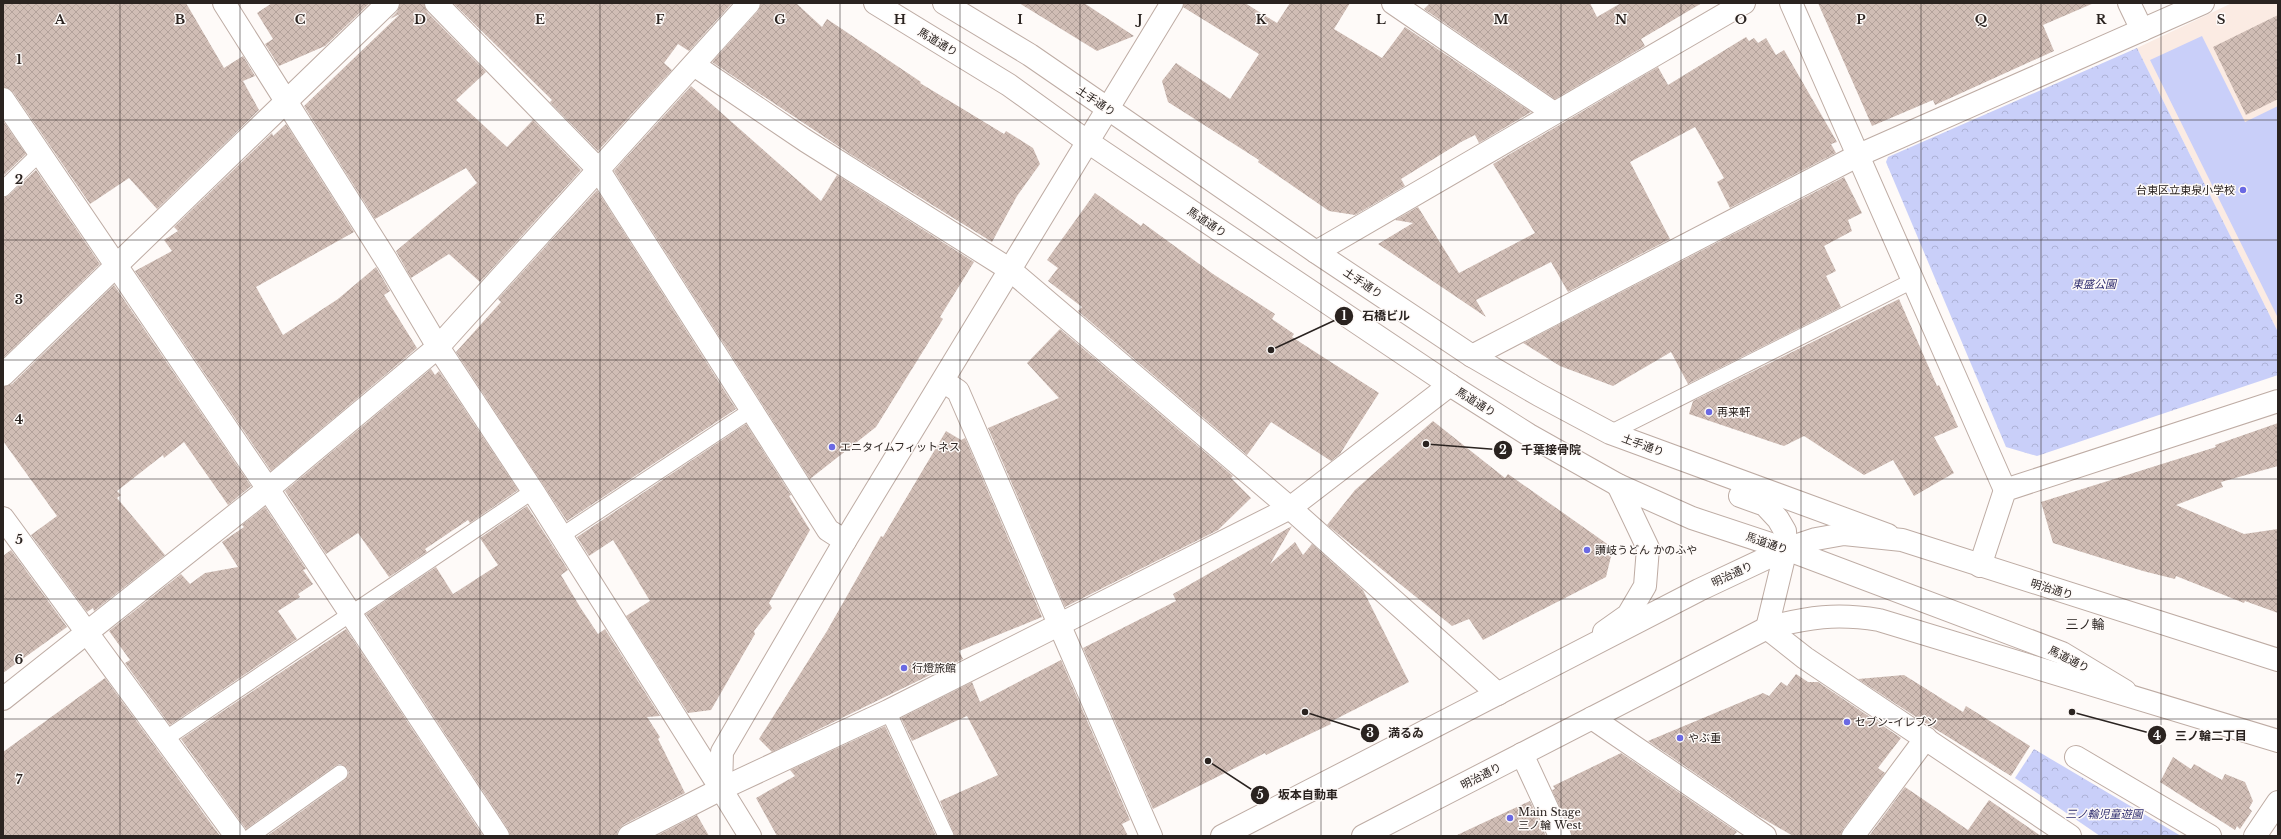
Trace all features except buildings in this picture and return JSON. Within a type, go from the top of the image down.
[{"type":"street","points":[[224,3],[387,261],[438,347],[533,492],[750,836]]},
{"type":"street","points":[[3,374],[388,3]]},
{"type":"street","points":[[436,3],[598,169],[753,409],[828,530],[845,541]]},
{"type":"street","points":[[3,699],[268,489],[438,347],[749,3]]},
{"type":"street","name":"馬道通り","points":[[875,3],[1009,85],[1088,142],[1450,386],[1529,435],[1618,485],[1692,518],[1786,549],[2062,653],[2133,695]]},
{"type":"street","name":"土手通り","points":[[944,3],[1030,55],[1316,252],[1472,356],[1539,395],[1610,433],[1902,540]]},
{"type":"street","points":[[721,789],[722,752],[845,541],[1172,3]]},
{"type":"street","points":[[1316,252],[1744,3]]},
{"type":"street","points":[[1791,3],[2005,490],[1980,566]]},
{"type":"street","points":[[2129,3],[2142,30]]},
{"type":"street","points":[[1472,356],[1859,155],[2203,3]]},
{"type":"street","points":[[1402,5],[1554,113]]},
{"type":"street","points":[[694,65],[806,141],[1009,269],[1290,508],[1498,694]]},
{"type":"street","points":[[3,99],[268,489],[498,836]]},
{"type":"street","points":[[943,381],[958,391],[1151,836]]},
{"type":"street","points":[[629,836],[721,789],[888,710],[1290,508],[1450,386]]},
{"type":"street","points":[[2005,490],[2278,401]]},
{"type":"street","points":[[1610,433],[1706,482],[1765,505],[1778,518],[1784,531],[1786,549],[1767,628],[1805,658],[2070,836]]},
{"type":"street","points":[[1576,653],[1628,615],[1645,586],[1648,548],[1618,485]]},
{"type":"street","points":[[3,518],[236,836]]},
{"type":"street","name":"明治通り","points":[[1222,836],[1699,590],[1786,549],[1816,539],[1844,534],[1902,540],[2278,660]]},
{"type":"street","name":"明治通り","points":[[1363,836],[1767,628],[1799,619],[1827,616],[1852,616],[1878,620],[2133,695],[2278,741]]},
{"type":"street","points":[[1592,718],[1765,836]]},
{"type":"street","points":[[1853,836],[1926,738]]},
{"type":"street","points":[[1522,754],[1560,836]]},
{"type":"street","points":[[2076,757],[2210,836]]},
{"type":"street","points":[[2255,836],[2278,802]]},
{"type":"lane","points":[[3,189],[40,153]]},
{"type":"lane","points":[[1610,433],[1914,280]]},
{"type":"lane","points":[[561,536],[753,409]]},
{"type":"lane","points":[[165,738],[533,492]]},
{"type":"lane","points":[[888,710],[946,836]]},
{"type":"lane","points":[[251,836],[340,773]]},
{"type":"shaded area","name":"台東区立東泉小学校","points":[[2232,3],[2278,3],[2278,332],[2137,48]]},
{"type":"green space","points":[[2202,36],[2245,122],[2278,106],[2278,318],[2150,60]]},
{"type":"green space","name":"東盛公園","points":[[2137,48],[2278,332],[2278,375],[2037,456],[2006,447],[1886,162],[1888,157]]},
{"type":"green space","name":"三ノ輪児童遊園","points":[[2034,749],[2181,836],[2100,836],[2015,778]]},
{"type":"place","name":"台東区立東泉小学校","points":[[2243,190]]},
{"type":"place","name":"石橋ビル","points":[[1271,350]]},
{"type":"place","name":"再来軒","points":[[1709,412]]},
{"type":"place","name":"千葉接骨院","points":[[1426,444]]},
{"type":"place","name":"エニタイムフィットネス","points":[[832,447]]},
{"type":"place","name":"讃岐うどん かのふや","points":[[1587,550]]},
{"type":"place","name":"行燈旅館","points":[[904,668]]},
{"type":"place","name":"満るゐ","points":[[1305,712]]},
{"type":"place","name":"三ノ輪二丁目","points":[[2072,712]]},
{"type":"place","name":"セブン-イレブン","points":[[1847,722]]},
{"type":"place","name":"やぶ重","points":[[1680,738]]},
{"type":"place","name":"坂本自動車","points":[[1208,761]]},
{"type":"place","name":"Main Stage 三ノ輪 West","points":[[1510,818]]},
{"type":"district","name":"三ノ輪","points":[[2085,624]]}]
